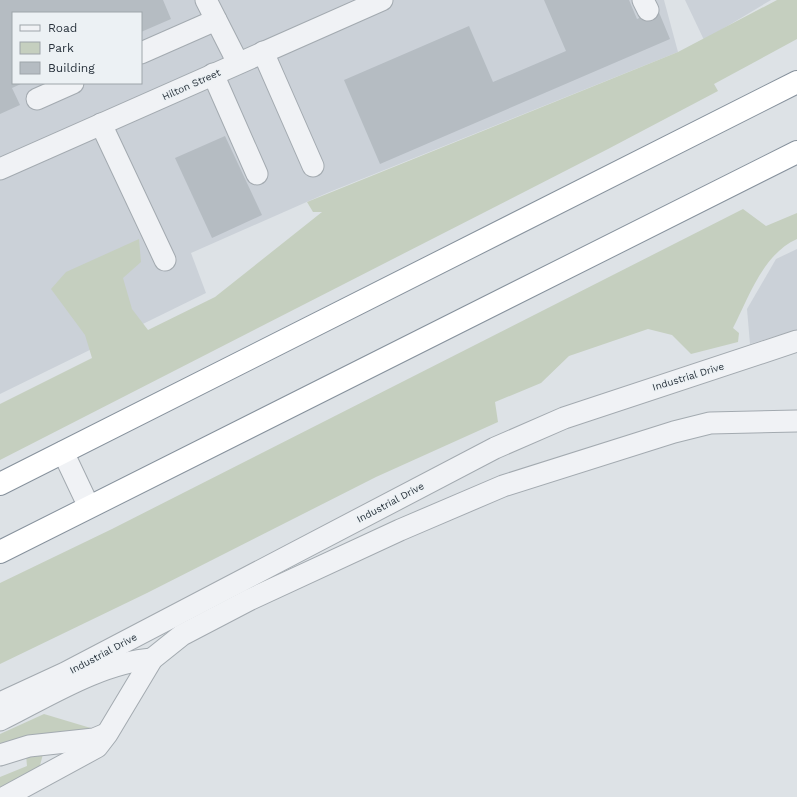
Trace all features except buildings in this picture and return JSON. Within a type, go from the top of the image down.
[{"type":"highway","points":[[0,484],[797,82]]},
{"type":"highway","points":[[0,552],[797,152]]},
{"type":"street","points":[[206,0],[238,63]]},
{"type":"street","name":"Hilton Street","points":[[0,169],[378,1]]},
{"type":"street","points":[[142,53],[216,20]]},
{"type":"street","points":[[263,52],[313,166]]},
{"type":"street","points":[[213,74],[257,174]]},
{"type":"street","points":[[37,99],[71,84]]},
{"type":"street","points":[[102,124],[165,260]]},
{"type":"street","name":"Industrial Drive","points":[[0,703],[65,673],[495,448],[564,418],[797,341]]},
{"type":"street","points":[[5,797],[97,748],[152,659],[182,635],[249,600],[400,530],[503,486],[674,432],[710,424],[797,421]]},
{"type":"street","points":[[63,452],[89,507]]},
{"type":"street","points":[[0,720],[90,675],[140,660],[152,659]]},
{"type":"street","points":[[0,756],[29,746],[94,739],[107,734]]},
{"type":"shaded area","points":[[0,0],[664,0],[678,52],[327,193],[191,253],[206,293],[0,394]]},
{"type":"shaded area","points":[[685,0],[771,0],[704,40]]},
{"type":"shaded area","points":[[797,249],[797,330],[750,344],[747,309],[776,259]]},
{"type":"green space","points":[[777,0],[797,0],[797,39],[714,84],[718,91],[608,149],[0,460],[0,404],[92,358],[85,335],[51,289],[66,272],[139,239],[141,262],[123,278],[132,309],[148,330],[215,297],[322,212],[313,212],[307,202],[678,52]]},
{"type":"green space","points":[[743,209],[766,226],[797,213],[797,239],[785,246],[775,255],[766,266],[751,290],[733,328],[739,333],[738,342],[691,354],[672,335],[648,329],[569,356],[541,383],[495,402],[498,422],[376,477],[147,593],[0,664],[0,583],[112,529]]},
{"type":"green space","points":[[44,714],[94,729],[0,750],[0,734]]},
{"type":"green space","points":[[43,754],[39,769],[0,791],[0,777],[27,766],[26,755]]}]
